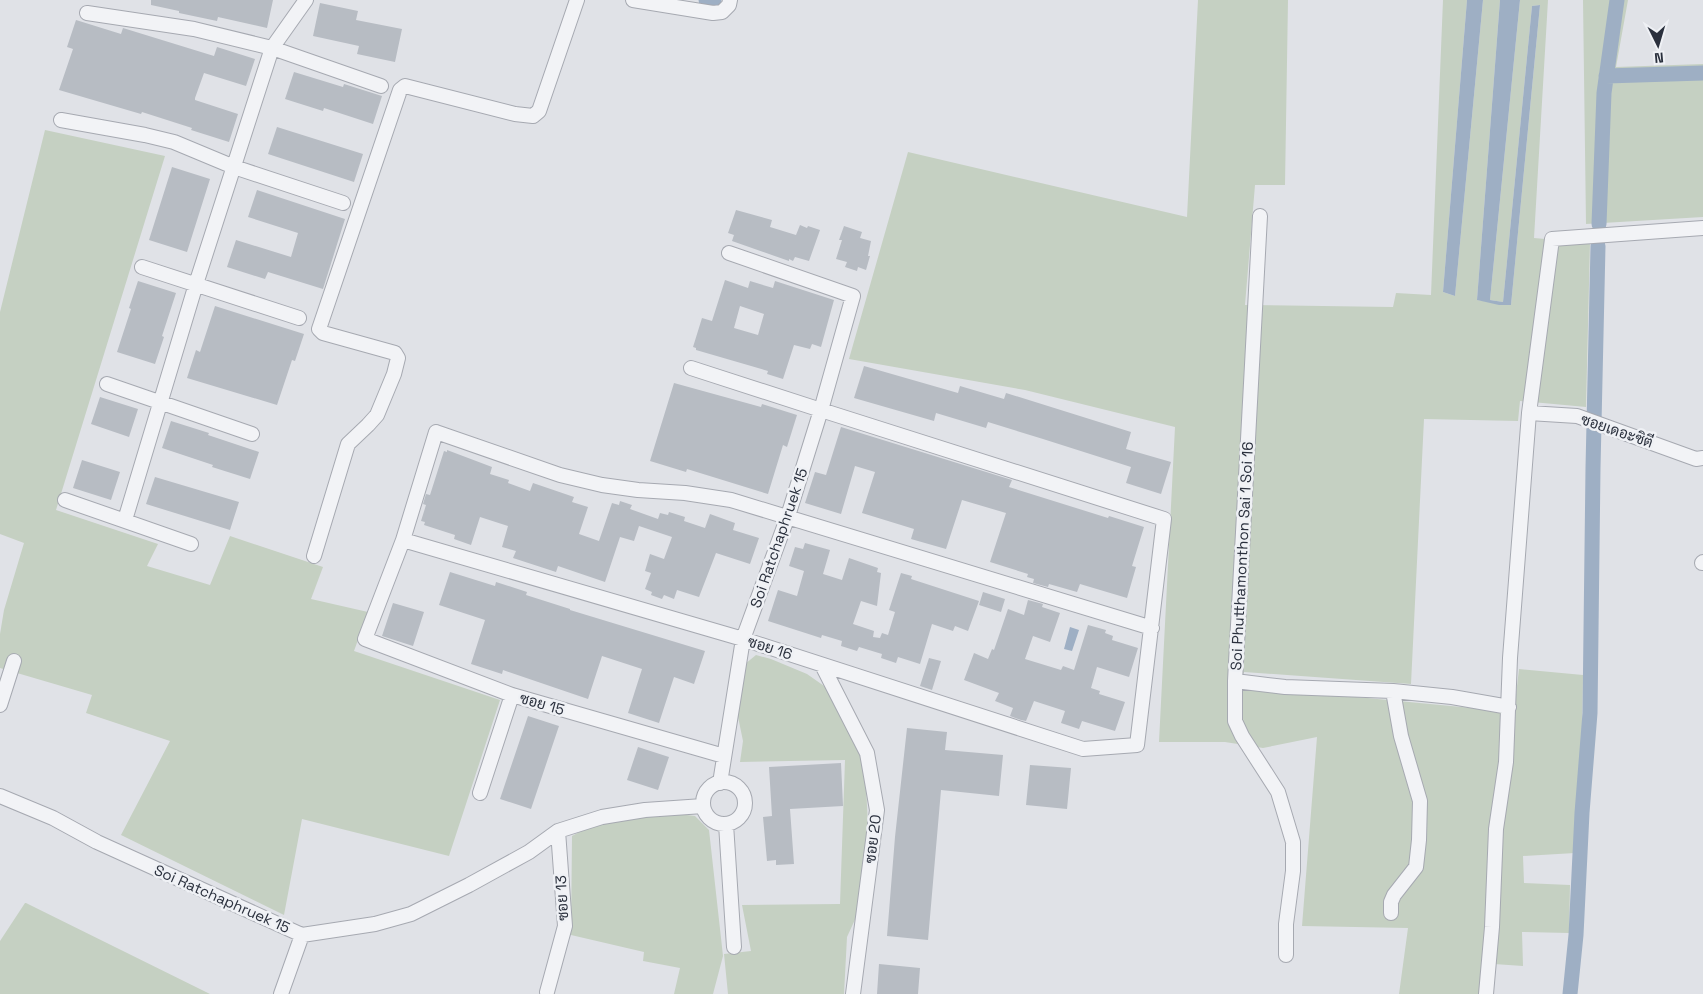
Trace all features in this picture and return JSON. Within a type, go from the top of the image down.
[{"type":"street","points":[[125,520],[196,284],[272,48],[306,0]]},
{"type":"street","points":[[314,556],[348,444],[377,416],[394,374],[398,358],[395,353],[323,334],[319,328],[400,90],[405,86],[515,114],[533,116],[539,111],[577,0]]},
{"type":"street","points":[[633,0],[713,13],[722,12],[729,5],[730,0]]},
{"type":"street","points":[[87,13],[194,29],[272,48],[381,86]]},
{"type":"street","points":[[61,120],[165,140],[343,203]]},
{"type":"street","name":"Soi Phutthamonthon Sai 1 Soi 16","points":[[1260,216],[1235,681],[1285,687],[1393,691],[1452,697],[1509,707]]},
{"type":"street","points":[[1486,994],[1492,927],[1496,830],[1506,762],[1510,658],[1529,412],[1552,239],[1703,228]]},
{"type":"street","name":"Soi Ratchaphruek 15","points":[[720,783],[743,639],[788,516],[821,410],[853,296],[729,253]]},
{"type":"street","points":[[142,267],[299,318]]},
{"type":"street","points":[[403,540],[436,432],[560,475],[602,485],[731,500],[1152,628],[1164,519],[691,368]]},
{"type":"street","points":[[107,384],[160,404],[252,434]]},
{"type":"street","name":"ซอยเดอะซิตี","points":[[1529,412],[1577,416],[1696,459],[1703,458]]},
{"type":"street","points":[[65,500],[191,544]]},
{"type":"street","name":"ซอย 16","points":[[403,540],[743,639],[1083,749],[1137,745],[1152,628]]},
{"type":"street","name":"ซอย 15","points":[[403,540],[365,639],[512,696],[724,756]]},
{"type":"street","points":[[0,705],[14,661]]},
{"type":"street","name":"ซอย 20","points":[[822,665],[867,752],[877,810],[853,994]]},
{"type":"street","points":[[1235,681],[1235,721],[1242,736],[1278,792],[1292,842],[1293,870],[1286,924],[1286,955]]},
{"type":"street","points":[[1391,913],[1391,902],[1394,895],[1416,867],[1420,811],[1420,801],[1401,736],[1393,691]]},
{"type":"street","points":[[480,793],[512,696]]},
{"type":"street","points":[[727,782],[739,788],[745,800],[742,814],[732,823],[726,824],[713,822],[704,812],[703,806],[703,800],[709,788],[720,783],[727,782]]},
{"type":"street","name":"Soi Ratchaphruek 15","points":[[0,796],[53,818],[105,846],[302,935],[375,924],[411,914],[529,852],[558,831],[602,817],[645,810],[703,806]]},
{"type":"street","points":[[726,824],[734,947]]},
{"type":"street","name":"ซอย 13","points":[[547,992],[564,926],[558,831]]},
{"type":"street","points":[[281,994],[302,935]]},
{"type":"green space","points":[[1198,0],[1288,0],[1285,185],[1255,185],[1245,305],[1393,307],[1396,293],[1431,295],[1443,0],[1467,0],[1443,292],[1455,296],[1483,0],[1500,0],[1477,300],[1511,305],[1540,5],[1532,6],[1503,302],[1490,300],[1520,0],[1548,0],[1534,238],[1590,243],[1586,407],[1520,401],[1518,421],[1424,419],[1411,684],[1244,672],[1240,686],[1514,712],[1519,669],[1583,675],[1581,797],[1575,853],[1523,856],[1524,883],[1570,885],[1569,933],[1522,932],[1523,966],[1494,964],[1493,994],[1399,994],[1408,928],[1302,926],[1317,737],[1263,748],[1225,742],[1159,742],[1175,427],[1025,390],[849,359],[908,152],[1187,217]]},
{"type":"green space","points":[[1583,0],[1628,0],[1616,67],[1703,64],[1703,217],[1586,224]]},
{"type":"green space","points":[[45,130],[165,156],[56,510],[158,544],[147,566],[210,585],[230,536],[323,567],[311,599],[368,612],[354,651],[500,700],[449,856],[302,819],[284,915],[121,835],[170,741],[86,713],[92,695],[0,668],[0,634],[4,610],[24,543],[0,534],[0,312]]},
{"type":"green space","points":[[756,655],[807,674],[827,688],[865,765],[868,826],[858,913],[847,937],[844,994],[728,994],[724,954],[751,951],[742,905],[840,904],[845,760],[740,762],[743,741],[737,712],[745,664]]},
{"type":"green space","points":[[679,814],[695,816],[709,830],[723,956],[713,994],[674,994],[680,968],[643,961],[644,952],[571,935],[572,836],[597,825],[624,819]]},
{"type":"green space","points":[[25,903],[210,994],[0,994],[0,941]]},
{"type":"water","points":[[1467,0],[1483,0],[1455,296],[1443,292]]},
{"type":"water","points":[[1500,0],[1520,0],[1490,300],[1503,302],[1532,6],[1540,5],[1511,305],[1499,305],[1477,300]]},
{"type":"water","points":[[1070,627],[1079,630],[1072,651],[1064,649]]},
{"type":"building","points":[[151,0],[273,0],[267,28],[218,17],[217,21],[179,13],[179,11],[151,5]]},
{"type":"building","points":[[320,3],[358,11],[356,20],[402,29],[395,62],[357,54],[359,46],[313,36]]},
{"type":"building","points":[[76,20],[121,34],[123,28],[214,56],[217,47],[255,59],[246,86],[204,73],[195,98],[195,100],[238,114],[229,142],[142,112],[141,114],[59,90],[73,49],[67,47]]},
{"type":"building","points":[[294,72],[343,87],[344,84],[382,96],[373,124],[324,108],[323,111],[285,99]]},
{"type":"building","points":[[277,127],[363,154],[354,182],[268,154]]},
{"type":"building","points":[[172,167],[210,179],[187,252],[149,240]]},
{"type":"building","points":[[257,190],[345,219],[323,289],[268,272],[265,279],[227,267],[236,240],[291,257],[298,233],[248,217]]},
{"type":"building","points":[[736,210],[772,220],[770,227],[796,235],[800,225],[820,230],[809,261],[795,257],[793,261],[789,259],[789,261],[732,241],[734,235],[728,233]]},
{"type":"building","points":[[844,226],[862,232],[860,238],[871,241],[868,256],[870,256],[866,270],[858,267],[857,271],[845,267],[847,262],[836,259],[842,240],[839,240]]},
{"type":"building","points":[[725,280],[748,288],[750,281],[773,288],[775,281],[834,300],[821,347],[812,344],[810,349],[794,345],[783,379],[767,374],[768,371],[696,350],[693,347],[702,318],[712,321]],"holes":[[[740,306],[764,314],[758,335],[734,328]]]},
{"type":"building","points":[[138,281],[176,293],[155,364],[117,352]]},
{"type":"building","points":[[215,306],[304,334],[295,361],[292,360],[277,405],[187,378],[196,350],[200,352]]},
{"type":"building","points":[[864,366],[958,393],[960,386],[1004,399],[1006,393],[1131,432],[1126,449],[1171,462],[1161,494],[1126,483],[1131,467],[1043,439],[988,422],[986,428],[936,413],[934,421],[854,398]]},
{"type":"building","points":[[674,383],[761,407],[762,404],[797,415],[787,447],[783,445],[768,494],[687,469],[686,472],[650,461]]},
{"type":"building","points":[[100,397],[138,409],[129,437],[91,424]]},
{"type":"building","points":[[171,421],[259,452],[250,479],[162,448]]},
{"type":"building","points":[[841,427],[1012,480],[1009,487],[1108,518],[1109,516],[1144,527],[1132,566],[1136,567],[1127,598],[1080,584],[1077,592],[1049,584],[1048,587],[1033,583],[1034,579],[1027,577],[1028,574],[990,562],[1006,513],[962,500],[946,549],[911,539],[914,529],[862,513],[875,472],[855,466],[841,514],[805,503],[815,472],[826,475]]},
{"type":"building","points":[[447,450],[492,467],[490,474],[509,480],[508,483],[530,491],[533,483],[574,497],[572,502],[588,507],[579,534],[599,541],[612,503],[619,505],[620,501],[632,505],[630,509],[658,519],[660,513],[668,515],[669,512],[685,517],[684,521],[705,528],[710,514],[735,523],[733,530],[759,538],[750,564],[716,553],[699,597],[677,590],[674,599],[664,595],[662,599],[651,595],[652,592],[645,589],[651,573],[645,571],[650,554],[664,559],[672,537],[639,526],[634,541],[620,537],[605,582],[558,566],[556,572],[513,558],[516,551],[502,547],[508,526],[480,517],[471,545],[454,539],[455,535],[424,525],[425,522],[421,521],[426,505],[423,504],[426,494],[430,495],[444,451],[447,452]]},
{"type":"building","points":[[82,460],[120,472],[111,500],[73,488]]},
{"type":"building","points":[[155,477],[239,502],[230,530],[146,504]]},
{"type":"building","points":[[805,543],[830,550],[823,574],[842,580],[849,558],[878,568],[877,572],[881,573],[877,606],[861,601],[853,624],[874,631],[873,637],[880,638],[882,633],[888,635],[895,612],[889,610],[901,573],[912,576],[911,579],[979,601],[968,631],[955,626],[953,631],[932,624],[920,664],[898,657],[896,663],[881,658],[882,654],[859,647],[857,651],[841,646],[842,641],[822,635],[821,638],[768,621],[778,590],[797,596],[804,571],[789,566],[795,547],[803,549]]},
{"type":"building","points":[[450,572],[495,586],[496,582],[527,592],[526,595],[570,610],[705,651],[694,684],[674,677],[659,723],[628,713],[642,669],[602,656],[588,699],[503,670],[502,674],[471,664],[485,620],[439,605]]},
{"type":"building","points":[[983,592],[1005,599],[1001,612],[979,605]]},
{"type":"building","points":[[1028,600],[1043,604],[1042,607],[1060,613],[1050,642],[1033,636],[1025,659],[1061,670],[1063,666],[1074,670],[1088,625],[1106,630],[1105,633],[1113,636],[1112,640],[1138,648],[1129,677],[1097,667],[1091,688],[1100,691],[1099,694],[1125,702],[1115,731],[1082,721],[1079,729],[1061,723],[1065,711],[1034,701],[1026,721],[1021,720],[1010,716],[1013,708],[995,701],[999,693],[964,680],[974,653],[988,659],[992,649],[994,650],[1008,609],[1024,615]]},
{"type":"building","points":[[393,603],[424,612],[413,646],[382,636]]},
{"type":"building","points":[[929,658],[941,661],[932,690],[920,686]]},
{"type":"building","points":[[528,716],[559,726],[531,809],[500,799]]},
{"type":"building","points":[[907,728],[947,732],[945,750],[1003,755],[999,796],[941,790],[928,940],[887,936],[895,837]]},
{"type":"building","points":[[638,747],[669,757],[658,790],[627,780]]},
{"type":"building","points":[[841,763],[843,806],[790,809],[794,864],[776,865],[776,860],[767,861],[763,817],[772,816],[769,767]]},
{"type":"building","points":[[1030,765],[1071,768],[1067,809],[1026,805]]},
{"type":"building","points":[[879,964],[920,968],[918,994],[877,994]]},
{"type":"waterway","points":[[706,0],[714,0]]},
{"type":"waterway","points":[[1599,224],[1604,93],[1617,0]]},
{"type":"waterway","points":[[1606,76],[1703,73]]},
{"type":"waterway","points":[[1570,994],[1576,935],[1582,813],[1590,713],[1598,246]]}]
